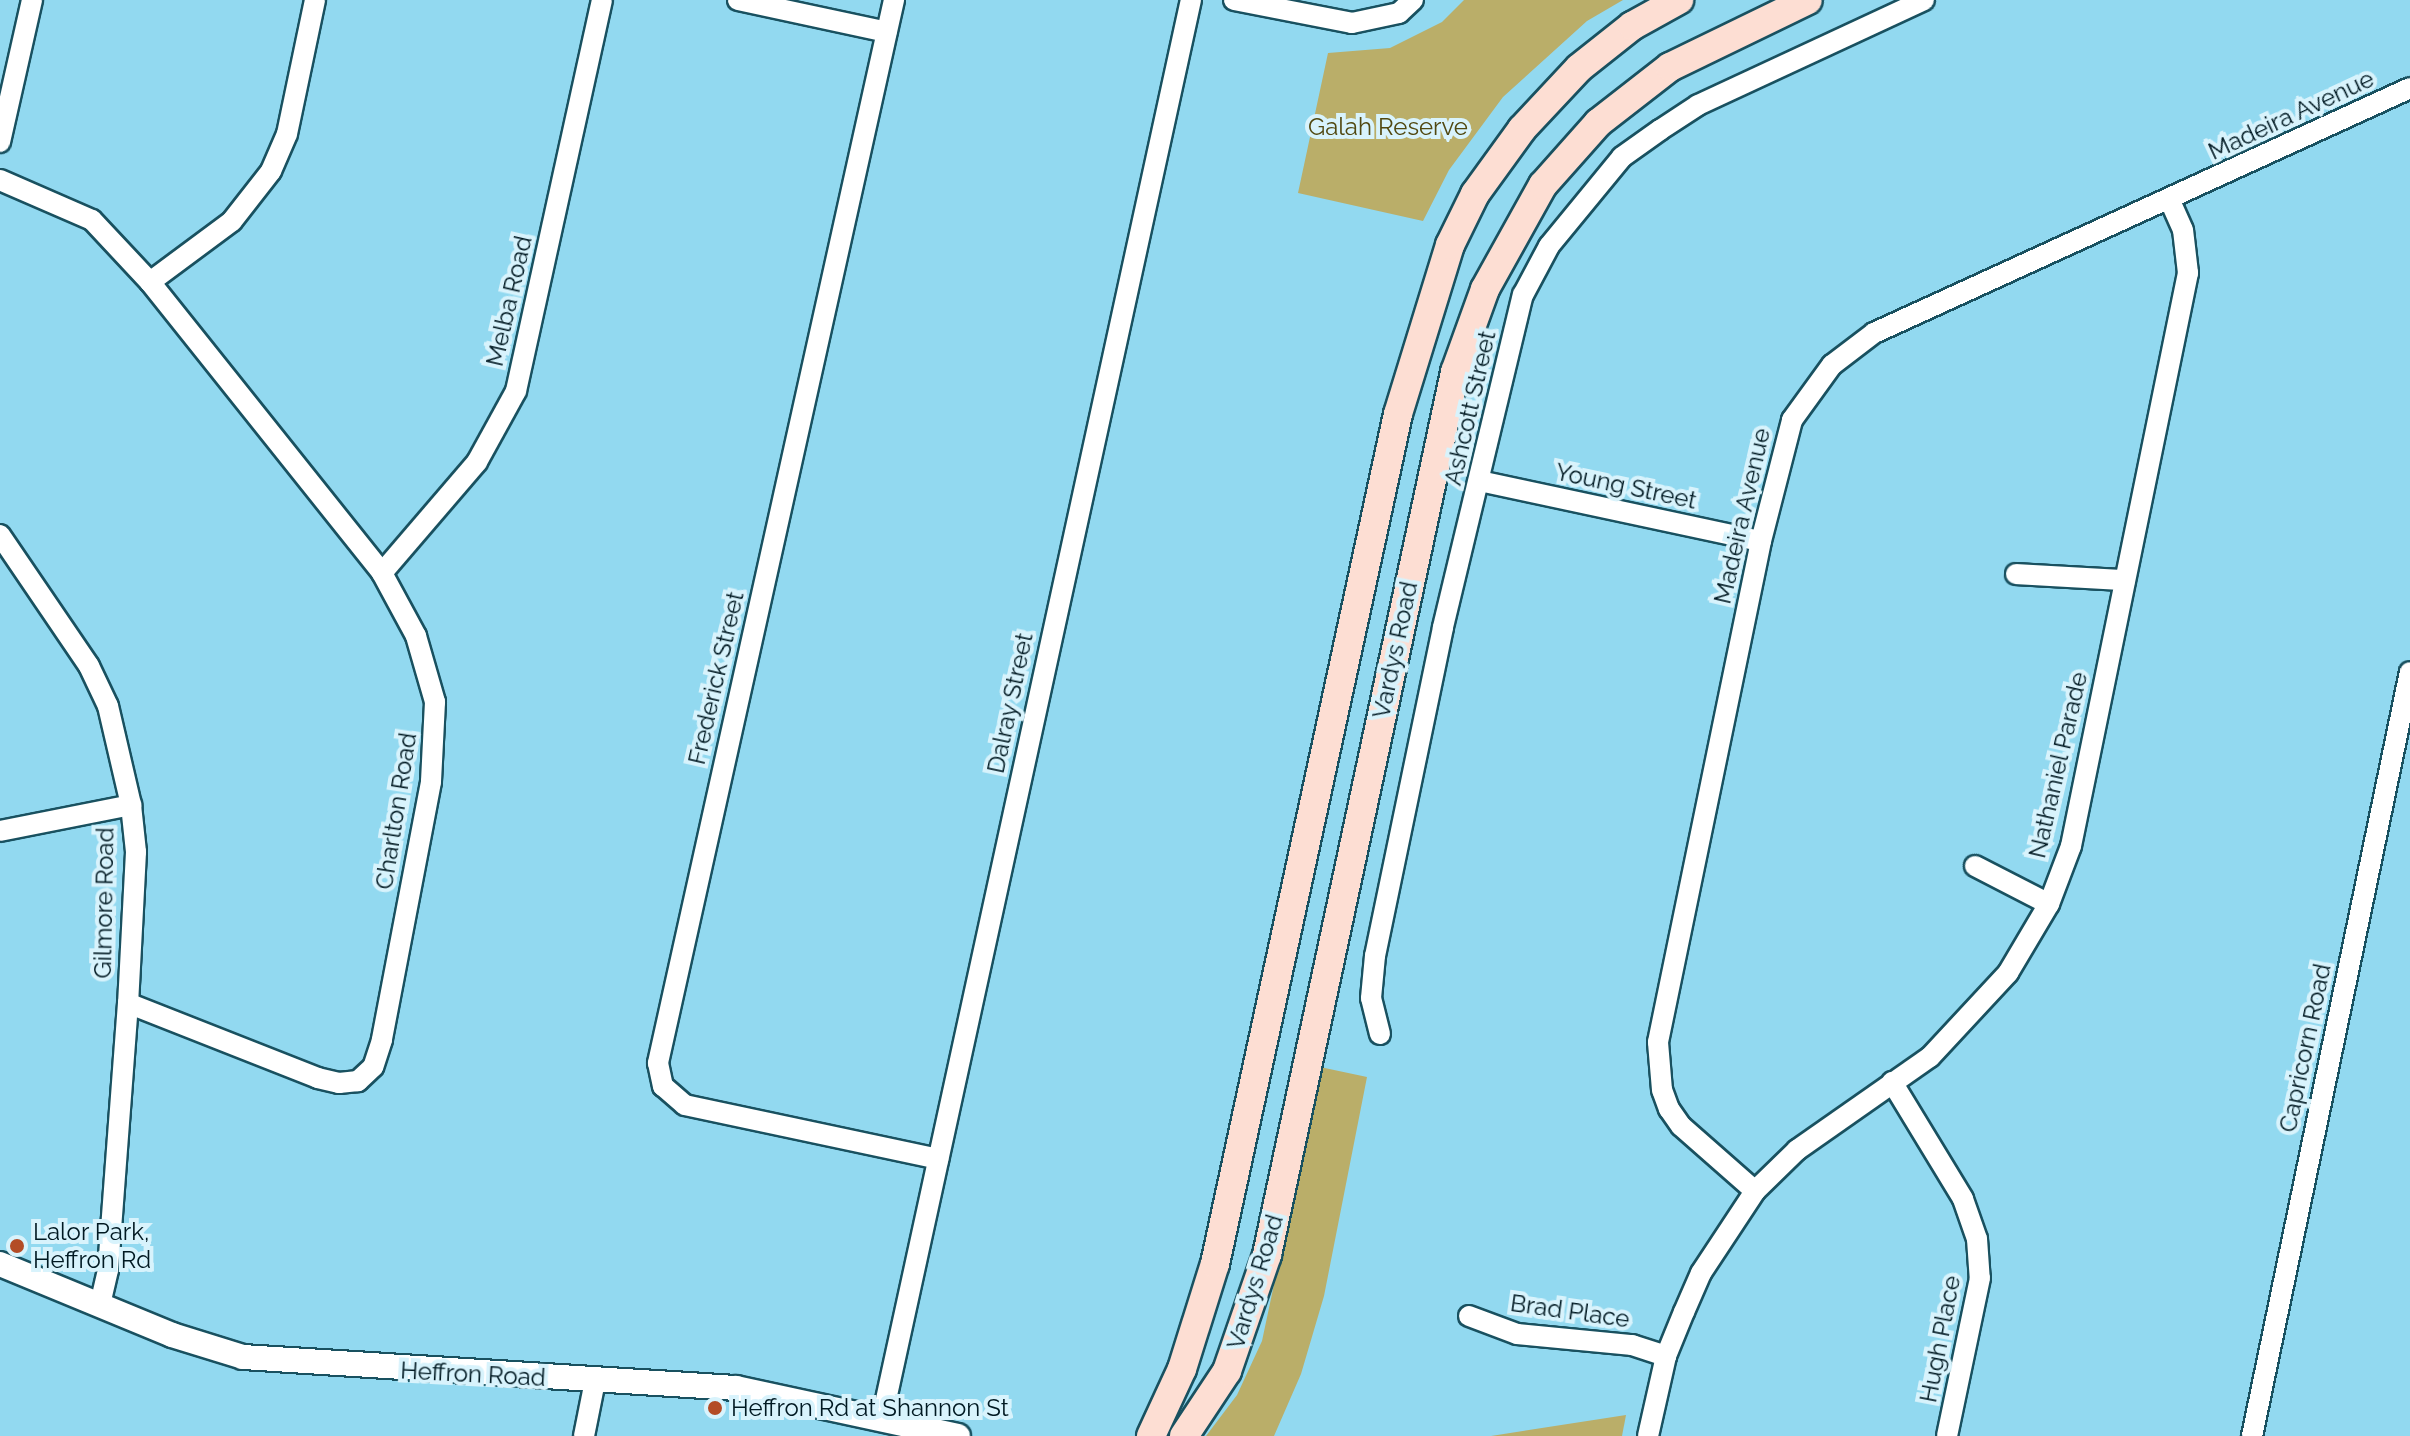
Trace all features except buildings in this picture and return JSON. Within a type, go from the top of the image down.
[{"type":"main road","name":"Vardys Road","points":[[1151,1436],[1186,1356],[1215,1264],[1398,414],[1450,245],[1475,194],[1513,140],[1579,68],[1632,26],[1679,0]]},
{"type":"main road","name":"Vardys Road","points":[[1184,1436],[1227,1371],[1267,1255],[1455,372],[1485,289],[1543,185],[1598,123],[1670,67],[1808,0]]},
{"type":"street","points":[[0,142],[32,0]]},
{"type":"street","points":[[150,282],[232,221],[271,171],[287,134],[315,0]]},
{"type":"street","name":"Melba Road","points":[[382,573],[477,462],[516,391],[602,0]]},
{"type":"street","points":[[738,0],[887,32]]},
{"type":"street","name":"Frederick Street","points":[[894,0],[658,1063],[663,1086],[685,1105],[938,1159]]},
{"type":"street","name":"Dalray Street","points":[[882,1418],[1191,0]]},
{"type":"street","points":[[1234,0],[1352,23],[1399,13],[1413,0]]},
{"type":"street","name":"Ashcott Street","points":[[1380,1034],[1371,998],[1375,956],[1443,627],[1523,295],[1549,246],[1583,199],[1622,157],[1698,105],[1924,0]]},
{"type":"street","name":"Madeira Avenue","points":[[1755,1191],[1681,1126],[1669,1109],[1662,1090],[1658,1042],[1761,541],[1792,420],[1832,365],[1874,333],[2170,201],[2410,88]]},
{"type":"street","name":"Charlton Road","points":[[0,180],[92,220],[150,282],[382,573],[427,669],[437,743],[373,1067],[358,1081],[328,1081],[128,1003]]},
{"type":"street","name":"Nathaniel Parade","points":[[1648,1436],[1666,1356],[1701,1273],[1755,1191],[1797,1150],[1956,1032],[2008,973],[2049,904],[2071,846],[2188,273],[2183,230],[2170,201]]},
{"type":"street","name":"Young Street","points":[[1480,481],[1761,541]]},
{"type":"street","name":"Gilmore Road","points":[[0,535],[89,666],[108,706],[131,805],[136,852],[128,1003],[108,1270],[100,1304]]},
{"type":"street","points":[[2016,574],[2125,580]]},
{"type":"street","name":"Capricorn Road","points":[[2252,1436],[2410,672]]},
{"type":"street","points":[[0,831],[131,805]]},
{"type":"street","points":[[1975,866],[2049,904]]},
{"type":"street","name":"Hugh Place","points":[[1892,1082],[1963,1199],[1977,1239],[1980,1278],[1947,1436]]},
{"type":"street","name":"Heffron Road","points":[[0,1264],[172,1335],[243,1357],[736,1388],[958,1436]]},
{"type":"street","name":"Brad Place","points":[[1469,1316],[1517,1334],[1632,1345],[1666,1356]]},
{"type":"street","points":[[584,1436],[595,1381]]},
{"type":"green space","name":"Galah Reserve","points":[[1464,0],[1623,0],[1587,21],[1503,97],[1449,170],[1423,221],[1298,193],[1328,53],[1390,48],[1442,22]]},
{"type":"green space","points":[[1320,1067],[1367,1077],[1324,1296],[1301,1374],[1274,1436],[1206,1436],[1237,1395],[1262,1341]]},
{"type":"green space","points":[[1626,1415],[1622,1436],[1491,1436]]},
{"type":"place","name":"Lalor Park, Heffron Rd","points":[[17,1246]]},
{"type":"place","name":"Heffron Rd at Shannon St","points":[[715,1408]]}]
